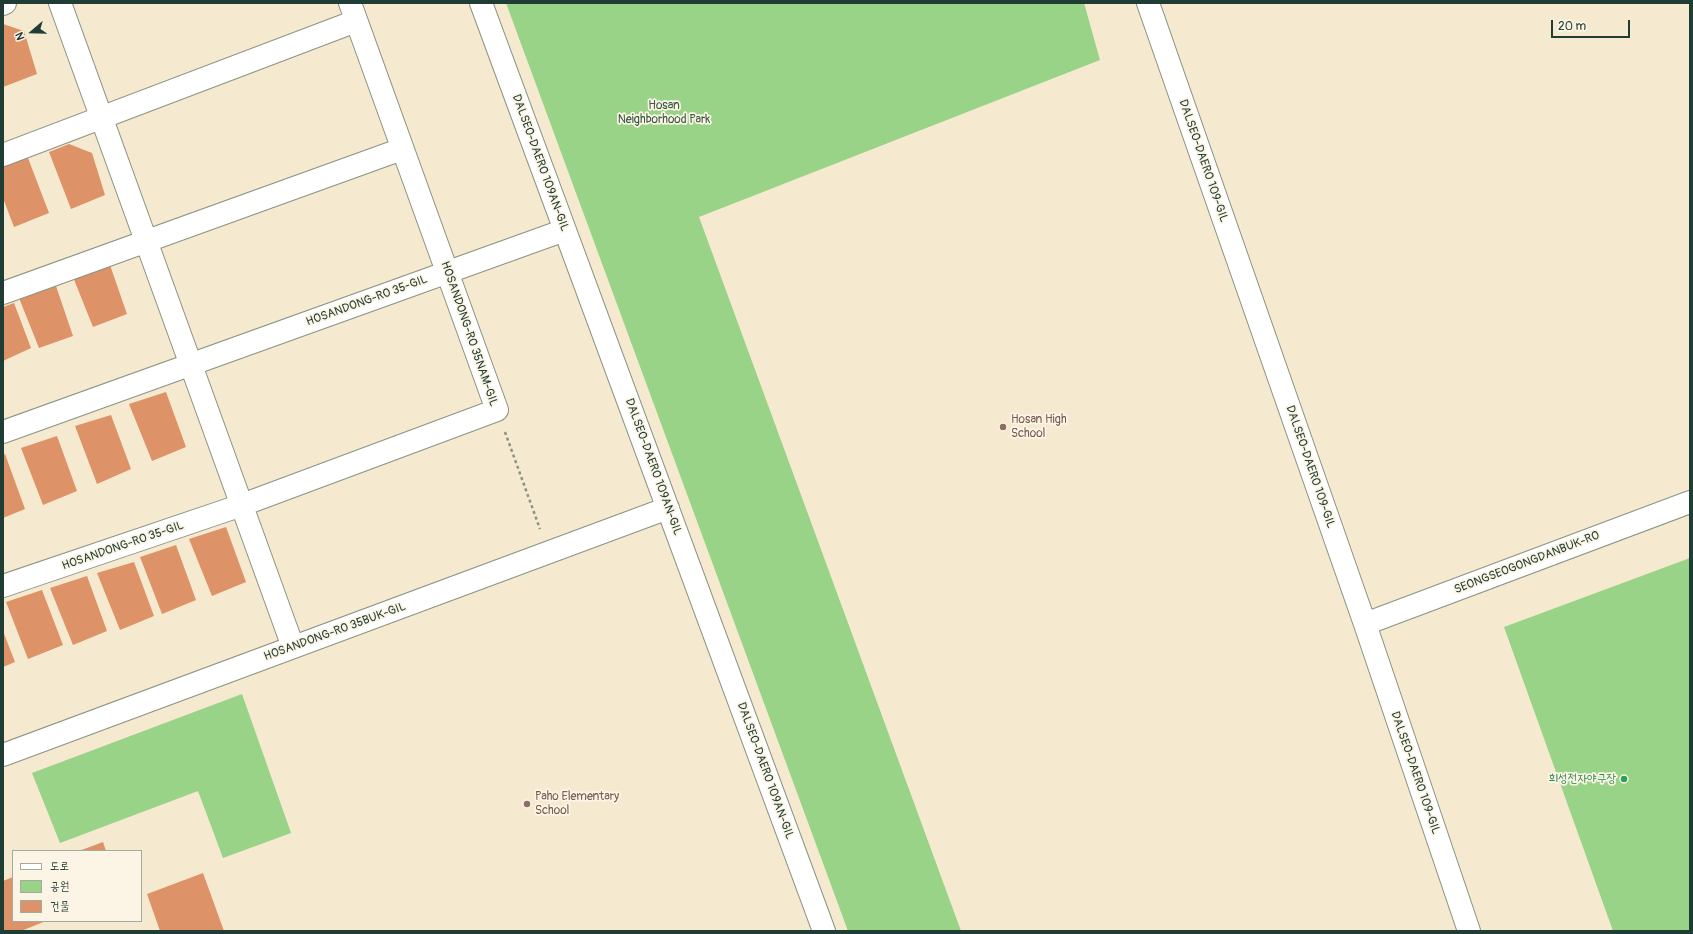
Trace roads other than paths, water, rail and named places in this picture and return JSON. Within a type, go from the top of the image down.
[{"type":"street","points":[[60,3],[293,647]]},
{"type":"street","name":"DALSEO-DAERO 109AN-GIL","points":[[481,3],[824,931]]},
{"type":"street","name":"DALSEO-DAERO 109-GIL","points":[[1148,3],[1365,624],[1469,931]]},
{"type":"street","points":[[3,155],[102,118],[353,12]]},
{"type":"street","name":"HOSANDONG-RO 35NAM-GIL","points":[[242,505],[497,410],[353,12]]},
{"type":"street","points":[[3,293],[402,149]]},
{"type":"street","name":"HOSANDONG-RO 35-GIL","points":[[3,432],[565,230]]},
{"type":"street","name":"SEONGSEOGONGDANBUK-RO","points":[[1365,624],[1690,502]]},
{"type":"street","name":"HOSANDONG-RO 35-GIL","points":[[3,586],[242,505]]},
{"type":"street","name":"HOSANDONG-RO 35BUK-GIL","points":[[3,755],[668,508]]},
{"type":"place","name":"Hosan High School","points":[[1003,427]]},
{"type":"place","name":"희성전자야구장","points":[[1624,779]]},
{"type":"place","name":"Paho Elementary School","points":[[527,804]]},
{"type":"park label","name":"Hosan Neighborhood Park","points":[[664,113]]}]
